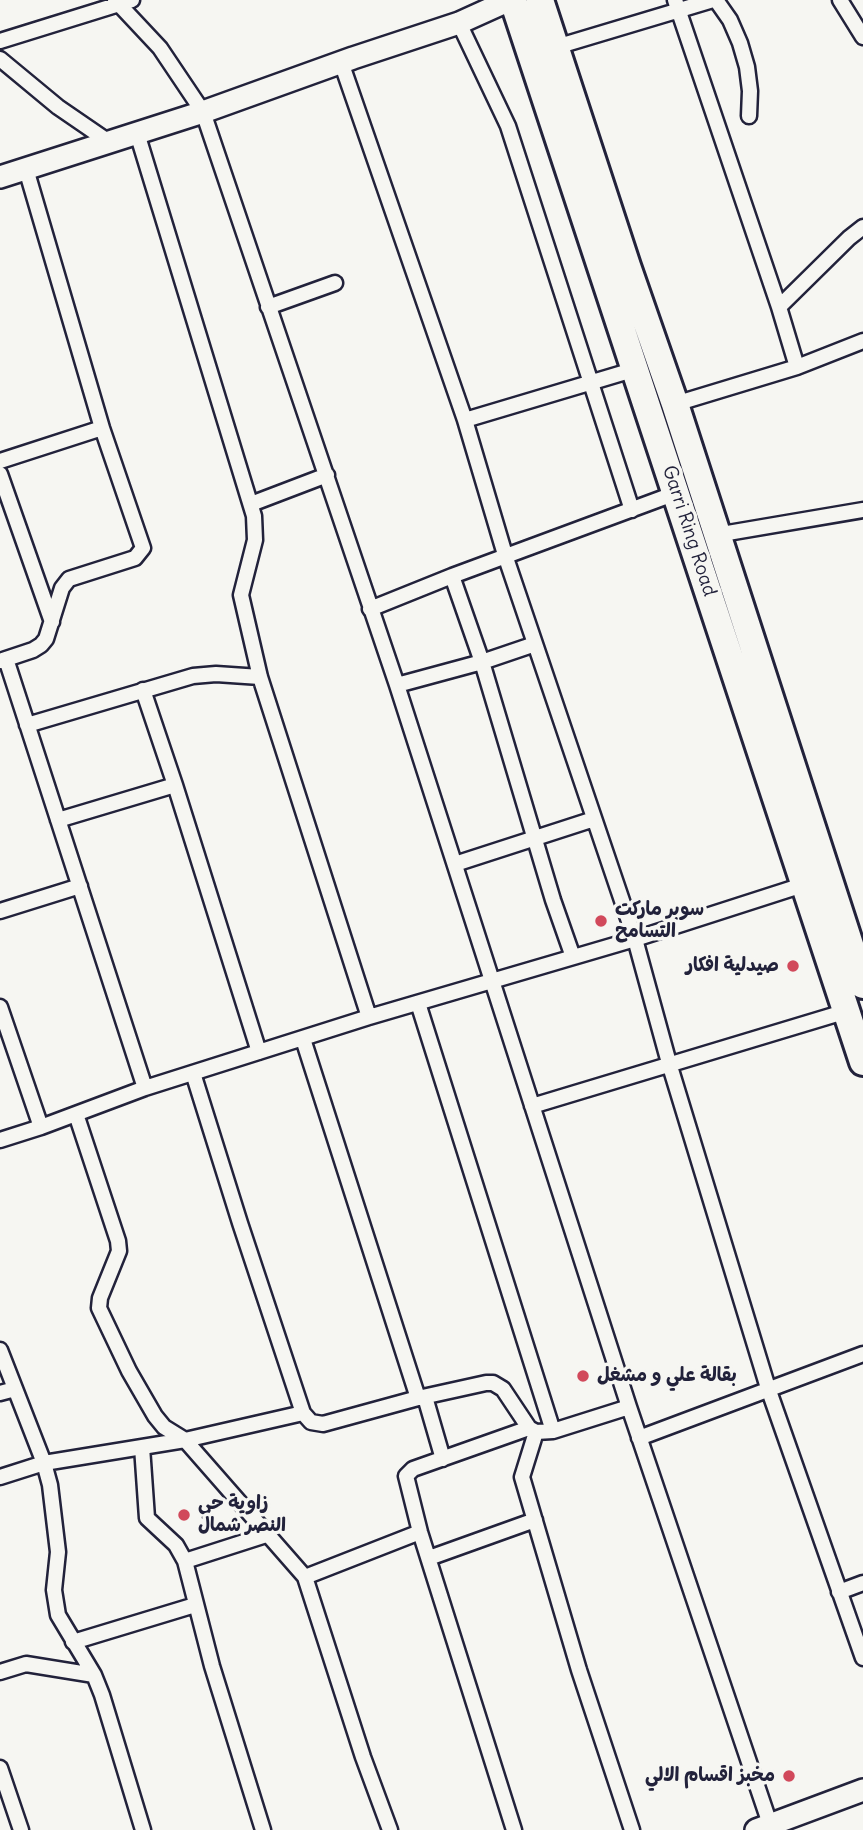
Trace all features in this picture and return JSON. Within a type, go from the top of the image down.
[{"type":"highway","name":"Garri Ring Road","points":[[512,0],[676,493],[816,881],[854,931],[863,985]]},
{"type":"highway","name":"Garri Ring Road","points":[[540,0],[675,404],[716,536],[816,881],[847,1010],[863,1062]]},
{"type":"main road","points":[[0,177],[204,112],[459,23],[512,0]]},
{"type":"main road","points":[[766,1828],[863,1790]]},
{"type":"street","points":[[556,47],[676,5],[714,0],[730,20],[744,55],[750,91],[749,116]]},
{"type":"street","points":[[839,0],[863,37]]},
{"type":"street","points":[[0,41],[123,1],[160,48],[204,112],[397,685],[766,1828]]},
{"type":"street","points":[[676,5],[797,367]]},
{"type":"street","points":[[459,23],[508,126],[632,510]]},
{"type":"street","points":[[0,59],[58,107],[109,142]]},
{"type":"street","points":[[341,62],[466,420],[534,644],[635,939],[669,1063],[768,1388],[863,1658]]},
{"type":"street","points":[[137,133],[251,504],[256,528],[255,540],[242,595],[260,677],[369,1017]]},
{"type":"street","points":[[26,169],[102,428],[143,548],[135,558],[69,579],[62,588],[46,639],[33,650],[3,660],[27,724],[145,1088]]},
{"type":"street","points":[[779,307],[863,227]]},
{"type":"street","points":[[268,307],[335,283]]},
{"type":"street","points":[[675,404],[797,367],[863,341]]},
{"type":"street","points":[[466,420],[636,369]]},
{"type":"street","points":[[0,461],[102,428]]},
{"type":"street","points":[[0,474],[52,622]]},
{"type":"street","points":[[251,504],[327,475]]},
{"type":"street","points":[[370,609],[676,493]]},
{"type":"street","points":[[716,536],[863,510]]},
{"type":"street","points":[[452,576],[482,662],[573,957]]},
{"type":"street","points":[[397,685],[482,662],[534,644]]},
{"type":"street","points":[[27,724],[206,674],[260,677]]},
{"type":"street","points":[[143,690],[259,1052]]},
{"type":"street","points":[[58,820],[175,785]]},
{"type":"street","points":[[455,864],[594,819]]},
{"type":"street","points":[[0,1140],[145,1088],[816,881]]},
{"type":"street","points":[[0,911],[80,886]]},
{"type":"street","points":[[418,1003],[554,1431]]},
{"type":"street","points":[[0,1007],[41,1127]]},
{"type":"street","points":[[532,1106],[847,1010]]},
{"type":"street","points":[[303,1038],[443,1459]]},
{"type":"street","points":[[193,1073],[273,1327],[303,1413],[311,1422],[323,1424],[421,1397],[493,1382],[503,1389],[533,1430]]},
{"type":"street","points":[[76,1114],[118,1241],[119,1251],[100,1298],[99,1308],[129,1371],[155,1416],[164,1427],[186,1440],[305,1577],[363,1757],[390,1830]]},
{"type":"street","points":[[0,1350],[44,1462],[50,1485],[58,1552],[54,1603],[58,1615],[94,1675],[102,1695],[143,1830]]},
{"type":"street","points":[[639,1438],[863,1354]]},
{"type":"street","points":[[0,1393],[15,1389]]},
{"type":"street","points":[[514,1830],[473,1706],[420,1532],[406,1476],[413,1469],[533,1430],[554,1431],[629,1407]]},
{"type":"street","points":[[0,1477],[44,1462],[186,1440],[303,1413]]},
{"type":"street","points":[[533,1430],[522,1474],[579,1670],[632,1830]]},
{"type":"street","points":[[142,1447],[147,1518],[176,1545],[185,1561],[195,1605],[263,1830]]},
{"type":"street","points":[[429,1558],[535,1520]]},
{"type":"street","points":[[305,1577],[420,1532]]},
{"type":"street","points":[[185,1561],[266,1535]]},
{"type":"street","points":[[839,1592],[863,1583]]},
{"type":"street","points":[[73,1642],[195,1605]]},
{"type":"street","points":[[0,1672],[26,1664],[94,1675]]},
{"type":"street","points":[[0,1768],[21,1830]]},
{"type":"place","name":"سوبر ماركت التسامح","points":[[601,921]]},
{"type":"place","name":"صيدلية افكار","points":[[793,966]]},
{"type":"place","name":"بقالة علي و مشغل","points":[[583,1376]]},
{"type":"place","name":"زاوية حي النصر شمال","points":[[184,1515]]},
{"type":"place","name":"مخبز اقسام الالي","points":[[789,1776]]}]
